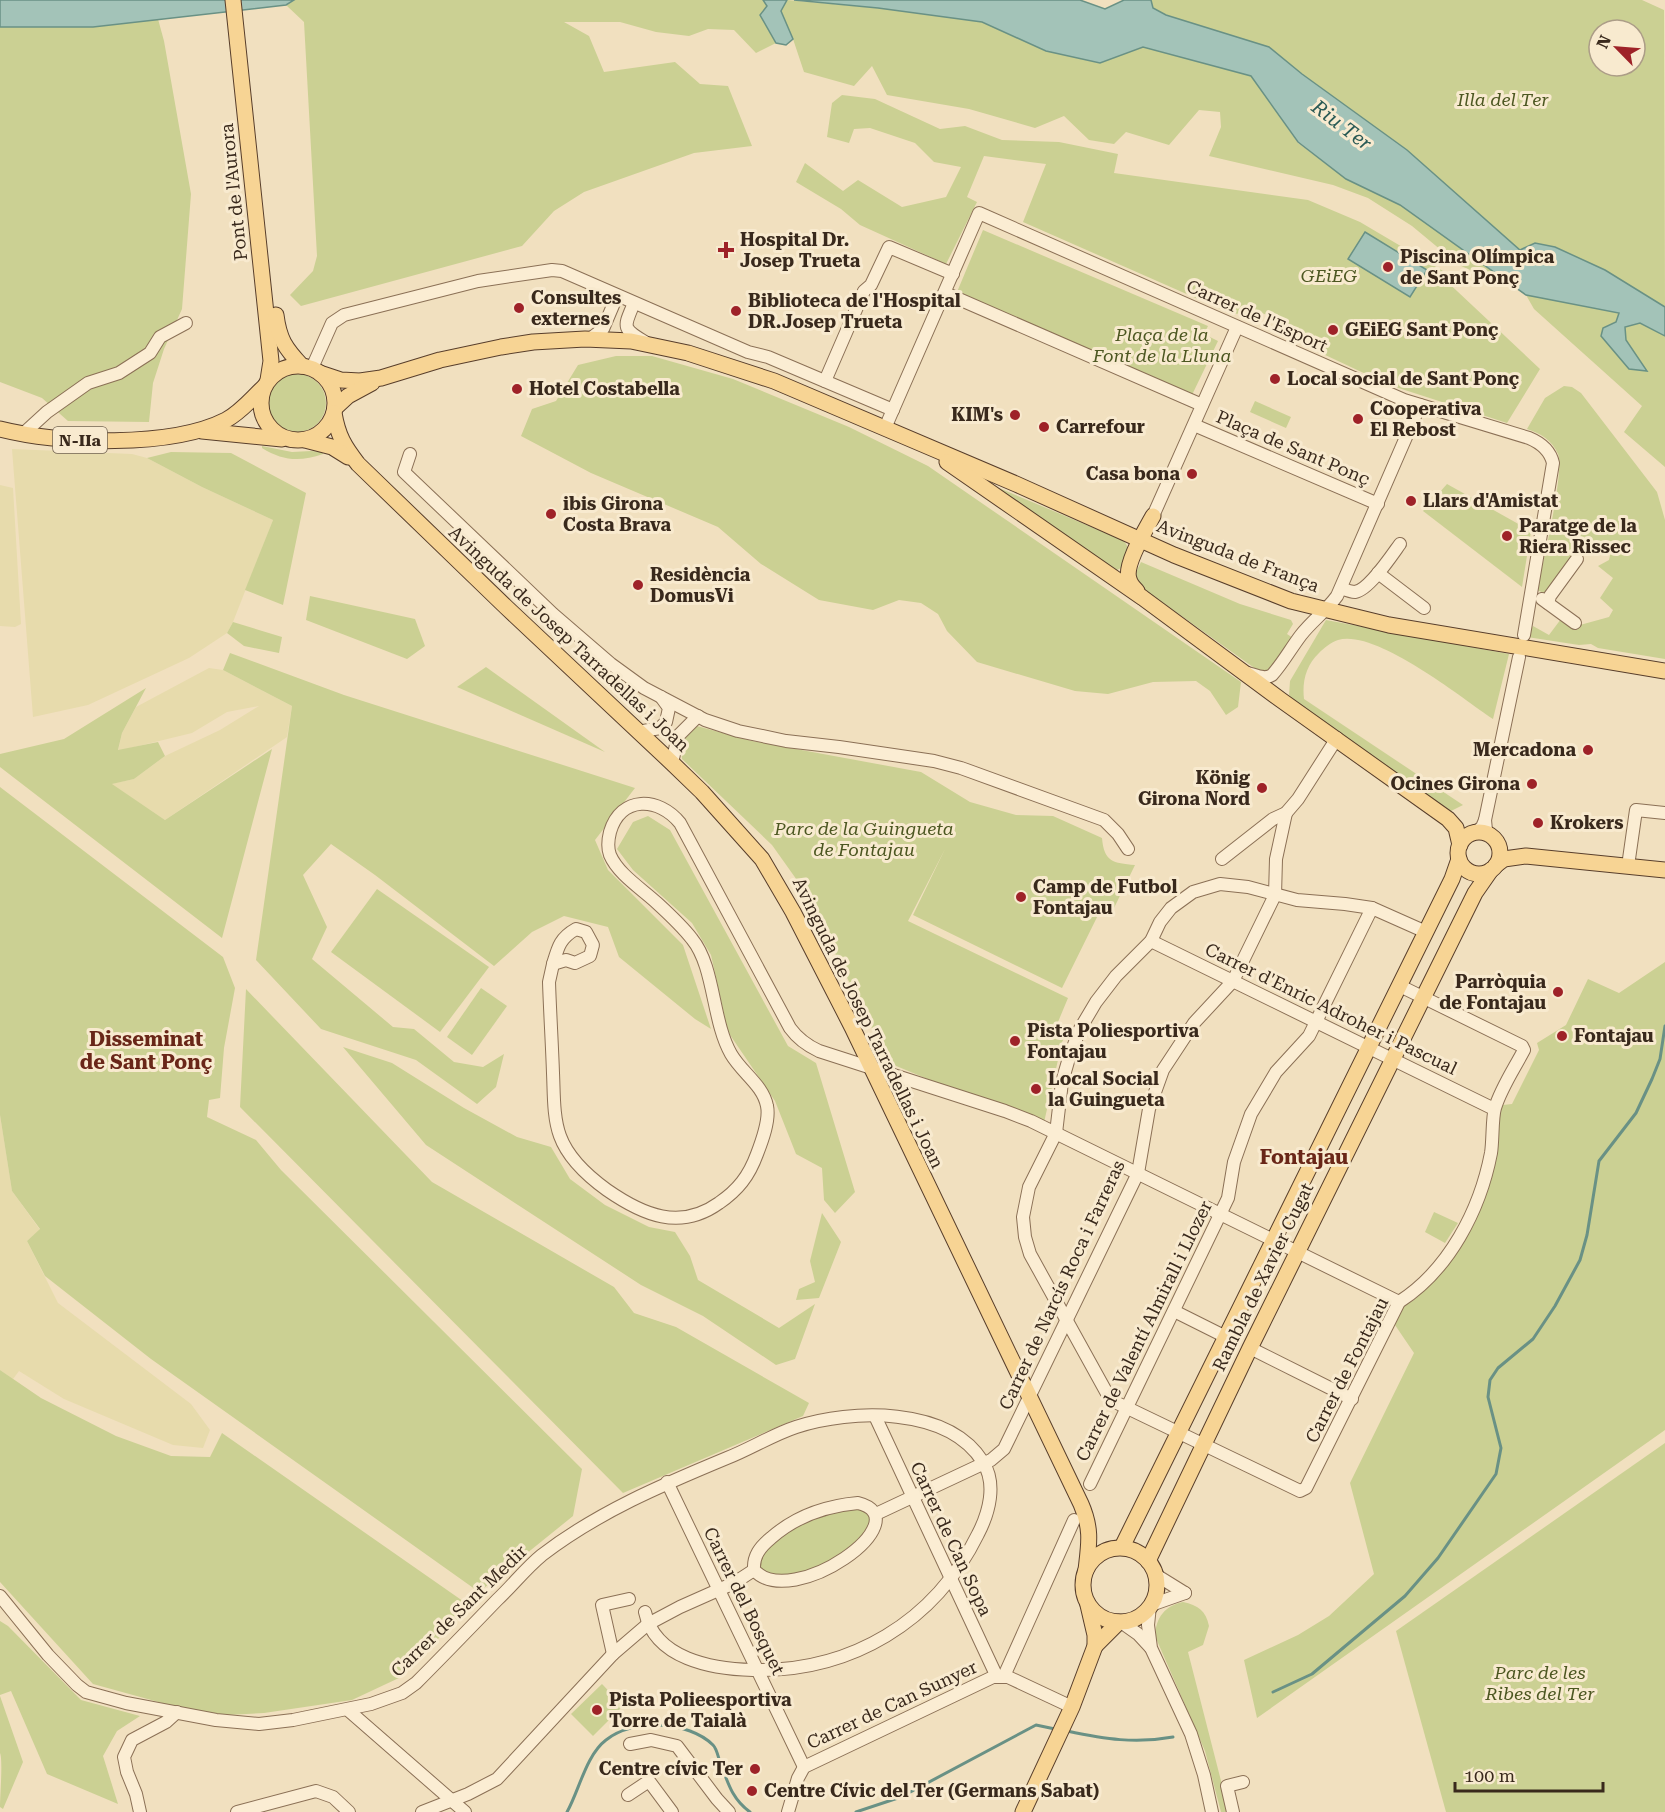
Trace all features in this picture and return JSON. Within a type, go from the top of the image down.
[{"type":"main road","name":"Pont de l'Aurora","points":[[233,0],[269,298],[286,350],[312,369]]},
{"type":"main road","name":"Pont de l'Aurora","points":[[241,0],[269,298],[271,361],[266,383]]},
{"type":"main road","name":"Avinguda de França","points":[[312,369],[349,381],[381,378],[440,360],[501,346],[533,342],[591,338],[648,344],[739,368],[920,443],[1174,555],[1291,601],[1399,627],[1665,671]]},
{"type":"main road","name":"N-IIa","points":[[0,429],[63,439],[107,440],[150,438],[199,430],[232,416],[283,368],[312,369]]},
{"type":"main road","points":[[305,440],[321,432],[334,410],[332,388],[312,369]]},
{"type":"main road","name":"Avinguda de França","points":[[334,410],[348,396],[381,378]]},
{"type":"main road","points":[[266,383],[260,407],[265,421],[275,433],[289,439]]},
{"type":"main road","name":"Avinguda de Josep Tarradellas i Joan","points":[[334,410],[337,431],[343,444],[358,464],[672,763],[745,838],[771,872],[808,939],[1029,1397],[1081,1521],[1090,1535],[1086,1570]]},
{"type":"main road","name":"N-IIa","points":[[199,430],[305,440]]},
{"type":"main road","name":"Avinguda de Josep Tarradellas i Joan","points":[[305,440],[332,447],[358,464]]},
{"type":"main road","name":"Avinguda de França","points":[[920,443],[1143,598],[1448,819],[1456,828],[1459,852]]},
{"type":"main road","points":[[1143,598],[1128,578],[1141,539],[1154,516]]},
{"type":"main road","points":[[1154,516],[1155,536],[1159,543],[1174,555]]},
{"type":"main road","points":[[1131,564],[1144,555],[1155,553],[1174,555]]},
{"type":"main road","points":[[1493,867],[1498,860],[1497,843],[1484,829],[1466,836],[1459,852],[1465,868],[1475,873],[1493,867],[1504,859],[1526,856],[1665,870]]},
{"type":"main road","name":"Rambla de Xavier Cugat","points":[[1121,1547],[1400,986],[1452,879],[1459,852]]},
{"type":"main road","name":"Rambla de Xavier Cugat","points":[[1148,1561],[1423,997],[1475,893],[1493,867]]},
{"type":"main road","name":"Avinguda de Josep Tarradellas i Joan","points":[[1081,1521],[1103,1538],[1121,1547]]},
{"type":"main road","points":[[1023,1812],[1070,1711],[1095,1646],[1095,1635],[1083,1588],[1086,1570],[1101,1553],[1112,1548],[1121,1547],[1136,1551],[1148,1561],[1156,1575],[1156,1589],[1150,1605],[1137,1617],[1120,1622],[1095,1646]]},
{"type":"main road","points":[[1088,1605],[1101,1617],[1120,1622]]},
{"type":"street","name":"Carrer de l'Esport","points":[[953,274],[980,213],[1404,400],[1529,438],[1541,444],[1552,457],[1553,463],[1524,635]]},
{"type":"street","points":[[825,381],[864,291],[871,285],[889,247],[953,274],[885,429]]},
{"type":"street","points":[[312,369],[332,323],[344,315],[492,278],[552,270],[562,271],[748,352],[768,357],[893,410]]},
{"type":"street","points":[[945,293],[1202,405]]},
{"type":"street","points":[[591,338],[603,329],[617,296]]},
{"type":"street","points":[[634,303],[626,328],[628,332],[648,344]]},
{"type":"street","points":[[23,434],[47,412],[88,383],[118,373],[150,353],[160,337],[186,323]]},
{"type":"street","points":[[1154,516],[1237,327]]},
{"type":"street","points":[[1241,670],[1268,678],[1279,667],[1304,632],[1318,616],[1327,610],[1341,588],[1420,405]]},
{"type":"street","name":"Plaça de Sant Ponç","points":[[1194,425],[1378,504]]},
{"type":"street","points":[[410,454],[404,472],[553,614],[644,688],[705,720],[738,731],[786,741],[934,761],[961,768],[1104,820],[1118,834],[1128,849]]},
{"type":"street","points":[[1341,588],[1358,591],[1378,573],[1400,544]]},
{"type":"street","points":[[1548,603],[1550,596],[1577,559]]},
{"type":"street","points":[[1378,573],[1424,608]]},
{"type":"street","points":[[1531,595],[1548,603],[1575,623]]},
{"type":"street","points":[[1291,601],[1307,620],[1304,632]]},
{"type":"street","points":[[1484,829],[1519,657]]},
{"type":"street","points":[[656,749],[669,708],[660,696]]},
{"type":"street","points":[[638,732],[660,728],[685,709]]},
{"type":"street","points":[[672,763],[685,709]]},
{"type":"street","points":[[656,749],[678,736],[698,716]]},
{"type":"street","points":[[1222,859],[1273,819],[1286,813],[1298,799],[1337,738]]},
{"type":"street","points":[[553,964],[549,982],[555,1111],[560,1136],[569,1153],[586,1173],[637,1209],[668,1218],[688,1218],[703,1213],[727,1198],[738,1189],[750,1172],[765,1128],[768,1109],[764,1094],[731,1055],[722,1033],[712,989],[694,941],[611,857],[608,847],[615,820],[626,809],[634,805],[655,805],[669,812],[680,824],[754,962],[798,1038],[819,1051],[1005,1111],[1043,1127],[1053,1138],[1138,1173],[1399,1302]]},
{"type":"street","points":[[1628,866],[1636,810],[1665,813]]},
{"type":"street","points":[[1275,895],[1276,858],[1286,813]]},
{"type":"street","points":[[1203,1446],[1112,1400],[1104,1390],[1030,1254],[1023,1226],[1024,1207],[1029,1187],[1053,1138],[1062,1082],[1080,1029],[1096,1002],[1116,976],[1151,941],[1160,922],[1171,908],[1185,897],[1202,889],[1220,884],[1239,885],[1305,901],[1372,908],[1382,910],[1426,932]]},
{"type":"street","name":"Carrer de Narcís Roca i Farreras","points":[[876,1514],[991,1460],[1004,1449],[1138,1173],[1149,1109],[1163,1070],[1194,1023],[1233,981],[1275,895]]},
{"type":"street","name":"Carrer de Valentí Almirall i Llozer","points":[[1090,1484],[1228,1198],[1234,1162],[1251,1114],[1276,1072],[1306,1040],[1372,908]]},
{"type":"street","name":"Carrer d'Enric Adroher i Pascual","points":[[1151,941],[1494,1109]]},
{"type":"street","points":[[1400,986],[1423,997]]},
{"type":"street","name":"Carrer de Fontajau","points":[[1203,1446],[1300,1491],[1306,1488],[1347,1397],[1399,1302],[1438,1267],[1471,1217],[1489,1165],[1494,1109],[1524,1050],[1522,1046],[1423,997]]},
{"type":"street","points":[[1174,1311],[1226,1337]]},
{"type":"street","points":[[1250,1348],[1347,1397]]},
{"type":"street","name":"Carrer de Sant Medir","points":[[0,1596],[48,1655],[86,1692],[105,1699],[216,1720],[259,1724],[292,1720],[348,1710],[402,1693],[416,1683],[542,1555],[614,1508],[667,1482],[796,1427],[862,1415],[915,1420],[943,1428],[964,1442],[983,1462]]},
{"type":"street","name":"Carrer de Can Sopa","points":[[875,1416],[950,1579],[1000,1676]]},
{"type":"street","points":[[646,1618],[664,1645],[682,1657],[712,1666],[757,1670],[809,1666],[858,1651],[890,1635],[936,1597],[972,1548],[986,1520],[989,1508],[990,1491],[983,1462]]},
{"type":"street","name":"Carrer del Bosquet","points":[[667,1482],[804,1767]]},
{"type":"street","points":[[858,1503],[870,1508],[876,1514],[876,1525],[871,1535],[853,1553],[827,1569],[801,1578],[772,1581],[762,1578],[754,1570],[753,1562],[761,1548],[784,1527],[803,1516],[835,1506],[858,1503]]},
{"type":"street","points":[[1000,1676],[1081,1521]]},
{"type":"street","points":[[422,1812],[468,1794],[497,1779],[646,1618],[734,1583],[754,1570]]},
{"type":"street","points":[[1156,1575],[1185,1593],[1150,1605],[1149,1639],[1151,1648],[1191,1734],[1204,1775],[1212,1812]]},
{"type":"street","points":[[613,1654],[602,1605],[629,1599]]},
{"type":"street","points":[[1120,1622],[1138,1634],[1151,1648]]},
{"type":"street","name":"Carrer de Can Sunyer","points":[[788,1811],[804,1767],[1000,1676],[1016,1680],[1070,1711]]},
{"type":"street","points":[[348,1710],[465,1812]]},
{"type":"street","points":[[140,1812],[124,1757],[132,1740],[166,1722],[177,1712]]},
{"type":"street","points":[[630,1744],[651,1740],[677,1746],[729,1812]]},
{"type":"street","points":[[628,1795],[649,1781],[672,1812]]},
{"type":"street","points":[[1233,1812],[1227,1786],[1243,1782]]},
{"type":"street","points":[[237,1812],[316,1791],[333,1797],[349,1812]]},
{"type":"shaded area","points":[[12,449],[132,454],[147,458],[273,520],[227,633],[189,658],[88,705],[33,717]]},
{"type":"shaded area","points":[[0,485],[13,488],[21,624],[15,627],[0,626]]},
{"type":"shaded area","points":[[209,668],[223,670],[292,706],[287,737],[165,820],[111,784],[134,779],[165,756],[220,730],[259,706],[227,712],[192,733],[118,751],[122,733],[136,707]]},
{"type":"shaded area","points":[[0,1115],[12,1191],[40,1230],[27,1241],[58,1303],[191,1404],[210,1430],[203,1448],[173,1445],[64,1399],[19,1371],[13,1379],[0,1370]]},
{"type":"green space","points":[[294,0],[763,0],[767,6],[760,15],[776,43],[756,53],[734,30],[708,29],[689,36],[656,32],[620,22],[564,22],[589,36],[604,72],[675,62],[700,84],[728,86],[752,146],[694,153],[584,192],[554,211],[522,246],[301,306],[290,295],[313,271],[317,256],[304,22],[286,5]]},
{"type":"green space","points":[[787,0],[878,8],[982,22],[1046,51],[1099,63],[1143,47],[1251,76],[1298,143],[1346,179],[1400,205],[1495,273],[1488,278],[1459,265],[1412,226],[1368,198],[1333,185],[1209,156],[1221,127],[1220,112],[1199,110],[1169,145],[1126,132],[1114,144],[1089,140],[1064,116],[1035,128],[969,109],[887,95],[872,66],[854,86],[804,72],[781,11]]},
{"type":"green space","name":"Illa del Ter","points":[[1151,0],[1642,0],[1664,10],[1665,307],[1605,270],[1555,247],[1535,243],[1520,250],[1407,150],[1302,74],[1269,47],[1166,15],[1153,8]]},
{"type":"green space","points":[[158,19],[164,41],[191,194],[182,309],[164,349],[153,383],[149,422],[68,421],[42,398],[0,382],[0,27],[93,27]]},
{"type":"green space","name":"GEiEG","points":[[842,95],[875,99],[940,129],[965,126],[1002,140],[1059,142],[1118,154],[1114,173],[1308,200],[1360,222],[1443,271],[1441,276],[1540,369],[1507,423],[1380,382],[1376,376],[1370,376],[1321,353],[1322,341],[1260,312],[1232,314],[1023,222],[1046,164],[984,156],[967,197],[977,202],[946,264],[860,225],[841,209],[796,182],[805,163],[843,191],[858,180],[902,207],[946,197],[961,167],[934,162],[915,143],[870,128],[854,129],[849,143],[827,137],[832,103]]},
{"type":"green space","name":"Plaça de la Font de la Lluna","points":[[983,230],[1208,326],[1204,334],[1218,341],[1191,397],[957,292]]},
{"type":"green space","points":[[1526,295],[1619,313],[1616,322],[1603,328],[1646,371],[1626,340],[1625,327],[1640,323],[1665,336],[1665,467],[1624,432],[1642,406],[1534,309]]},
{"type":"green space","points":[[616,356],[652,356],[733,379],[849,427],[928,466],[1241,682],[1238,707],[1226,715],[1210,691],[1196,681],[1153,682],[1108,694],[1075,691],[977,662],[947,631],[938,614],[921,603],[899,600],[873,610],[819,600],[761,564],[718,527],[591,473],[521,436],[532,409],[556,401],[578,365]]},
{"type":"green space","points":[[291,374],[303,374],[318,382],[326,397],[326,409],[318,424],[303,432],[291,432],[276,424],[268,409],[268,397],[276,382]]},
{"type":"green space","points":[[1564,386],[1572,387],[1581,393],[1657,492],[1665,520],[1665,659],[1598,648],[1591,644],[1579,645],[1527,637],[1533,626],[1549,635],[1561,619],[1580,625],[1609,617],[1613,610],[1600,598],[1613,578],[1598,566],[1609,560],[1611,551],[1588,549],[1582,556],[1570,558],[1546,594],[1537,590],[1552,520],[1559,464],[1558,454],[1549,441],[1527,429],[1545,398]]},
{"type":"green space","points":[[1255,401],[1291,417],[1286,428],[1250,412]]},
{"type":"green space","points":[[262,446],[292,452],[311,451],[323,452],[323,454],[299,459],[284,458]]},
{"type":"green space","points":[[171,452],[231,453],[306,493],[283,605],[245,590],[273,520],[147,458]]},
{"type":"green space","points":[[1447,484],[1531,531],[1522,587],[1423,511]]},
{"type":"green space","points":[[999,488],[1122,540],[1128,548],[1126,562],[1114,571]]},
{"type":"green space","points":[[1141,562],[1240,604],[1291,620],[1293,624],[1287,634],[1293,638],[1267,672],[1260,672],[1138,585],[1134,576]]},
{"type":"green space","points":[[310,596],[415,619],[425,646],[407,659],[306,620]]},
{"type":"green space","points":[[1326,620],[1509,654],[1493,719],[1439,681],[1395,654],[1354,639],[1338,640],[1328,645],[1311,663],[1306,674],[1304,699],[1463,805],[1451,811],[1296,705],[1289,695],[1290,681]]},
{"type":"green space","points":[[233,622],[282,637],[279,653],[244,646],[227,633]]},
{"type":"green space","points":[[230,653],[344,695],[635,788],[595,840],[608,870],[683,945],[711,1029],[695,1019],[619,957],[608,927],[564,916],[532,932],[494,966],[331,844],[303,875],[327,927],[312,959],[393,1027],[414,1029],[454,1062],[483,1067],[504,1054],[496,1087],[477,1104],[416,1060],[321,1029],[256,960],[292,706],[223,670]]},
{"type":"green space","points":[[486,667],[605,752],[457,687]]},
{"type":"green space","points":[[146,688],[122,733],[118,750],[158,742],[165,756],[134,779],[112,784],[165,820],[272,749],[222,938],[0,767],[0,754],[64,739]]},
{"type":"green space","name":"Parc de la Guingueta de Fontajau","points":[[697,726],[752,741],[921,772],[970,802],[1016,815],[1053,816],[1102,838],[1105,852],[1111,860],[1135,865],[1114,908],[1104,903],[1062,988],[913,915],[945,849],[908,921],[1068,998],[1058,1022],[1070,1028],[1062,1042],[1043,1127],[889,1063],[804,890],[772,845],[682,759],[681,739]]},
{"type":"green space","points":[[0,787],[223,957],[235,988],[224,1048],[220,1098],[209,1100],[207,1117],[256,1140],[281,1170],[582,1469],[573,1516],[479,1592],[151,1359],[45,1276],[27,1241],[40,1229],[12,1191],[0,1115]]},
{"type":"green space","points":[[648,816],[670,830],[788,1046],[816,1063],[855,1192],[835,1213],[824,1200],[822,1168],[796,1154],[775,1101],[728,1032],[711,955],[692,923],[633,870],[617,849],[633,822]]},
{"type":"green space","points":[[377,889],[489,967],[440,1032],[331,952]]},
{"type":"green space","points":[[1665,962],[1665,1430],[1257,1718],[1244,1660],[1298,1635],[1329,1616],[1374,1574],[1350,1483],[1414,1353],[1395,1325],[1404,1306],[1428,1286],[1458,1250],[1478,1215],[1497,1154],[1499,1111],[1503,1105],[1512,1104],[1539,1050],[1537,1043],[1566,1025],[1588,979],[1619,993]]},
{"type":"green space","points":[[481,988],[507,1006],[472,1055],[447,1037]]},
{"type":"green space","points":[[246,989],[432,1182],[614,1287],[634,1313],[676,1327],[809,1403],[803,1416],[623,1493],[240,1107]]},
{"type":"green space","points":[[343,1047],[392,1063],[464,1108],[517,1137],[551,1147],[570,1179],[605,1205],[649,1227],[675,1232],[690,1256],[698,1280],[779,1328],[815,1304],[795,1359],[776,1365],[703,1316],[641,1285],[426,1145]]},
{"type":"green space","points":[[1434,1212],[1458,1223],[1445,1243],[1425,1232]]},
{"type":"green space","points":[[822,1213],[841,1242],[819,1298],[796,1300],[799,1289],[815,1282],[810,1261]]},
{"type":"green space","points":[[0,1370],[41,1398],[116,1436],[171,1456],[210,1457],[222,1433],[470,1606],[401,1677],[352,1700],[264,1713],[226,1715],[173,1706],[93,1684],[0,1582]]},
{"type":"green space","name":"Parc de les Ribes del Ter","points":[[1665,1443],[1665,1812],[1446,1812],[1396,1631]]},
{"type":"green space","points":[[841,1509],[862,1509],[869,1514],[871,1524],[859,1543],[818,1569],[771,1578],[757,1568],[764,1549],[794,1525]]},
{"type":"green space","points":[[1183,1602],[1200,1610],[1206,1616],[1209,1626],[1203,1645],[1188,1652],[1229,1812],[1221,1812],[1205,1751],[1155,1636],[1157,1623],[1163,1613],[1171,1606]]},
{"type":"green space","points":[[0,1621],[8,1626],[81,1700],[140,1716],[117,1731],[103,1756],[118,1804],[47,1774],[11,1691],[0,1695]]},
{"type":"green space","name":"Pista Polieesportiva Torre de Taialà","points":[[602,1684],[623,1706],[593,1736],[571,1714]]},
{"type":"green space","points":[[0,1696],[23,1762],[3,1809],[0,1807]]},
{"type":"water","points":[[0,0],[294,0],[286,5],[93,27],[0,27]]},
{"type":"water","points":[[763,0],[787,0],[781,11],[793,39],[786,45],[776,43],[760,15],[767,6]]},
{"type":"water","name":"Riu Ter","points":[[794,0],[1080,0],[1105,9],[1124,0],[1151,0],[1153,8],[1166,15],[1269,47],[1302,74],[1407,150],[1520,250],[1535,243],[1555,247],[1605,270],[1665,307],[1665,336],[1640,323],[1625,327],[1626,340],[1647,371],[1629,369],[1601,336],[1603,328],[1616,322],[1619,313],[1526,295],[1400,205],[1346,179],[1298,142],[1251,76],[1143,47],[1100,63],[1046,51],[982,22],[878,8]]},
{"type":"water","points":[[1365,232],[1427,270],[1410,297],[1348,259]]},
{"type":"waterway","points":[[1273,1692],[1312,1674],[1405,1596],[1438,1558],[1496,1474],[1501,1448],[1488,1397],[1490,1380],[1498,1368],[1533,1339],[1555,1306],[1580,1260],[1587,1235],[1599,1161],[1636,1113],[1660,1059],[1665,1026]]},
{"type":"waterway","points":[[567,1812],[588,1764],[606,1740],[631,1728],[661,1725],[690,1731],[713,1745],[731,1790],[750,1812]]},
{"type":"waterway","points":[[856,1812],[901,1797],[1036,1725],[1055,1729]]},
{"type":"waterway","points":[[1067,1731],[1120,1740],[1173,1737]]},
{"type":"place","name":"Hospital Dr. Josep Trueta","points":[[726,250]]},
{"type":"place","name":"Piscina Olímpica de Sant Ponç","points":[[1388,267]]},
{"type":"place","name":"Consultes externes","points":[[519,308]]},
{"type":"place","name":"Biblioteca de l'Hospital DR.Josep Trueta","points":[[736,311]]},
{"type":"place","name":"GEiEG Sant Ponç","points":[[1333,330]]},
{"type":"place","name":"Local social de Sant Ponç","points":[[1275,379]]},
{"type":"place","name":"Hotel Costabella","points":[[517,389]]},
{"type":"place","name":"KIM's","points":[[1015,415]]},
{"type":"place","name":"Cooperativa El Rebost","points":[[1358,419]]},
{"type":"place","name":"Carrefour","points":[[1044,427]]},
{"type":"place","name":"Casa bona","points":[[1192,474]]},
{"type":"place","name":"Llars d'Amistat","points":[[1411,501]]},
{"type":"place","name":"ibis Girona Costa Brava","points":[[551,514]]},
{"type":"place","name":"Paratge de la Riera Rissec","points":[[1507,536]]},
{"type":"place","name":"Residència DomusVi","points":[[638,585]]},
{"type":"place","name":"Mercadona","points":[[1588,750]]},
{"type":"place","name":"Ocines Girona","points":[[1532,784]]},
{"type":"place","name":"König Girona Nord","points":[[1262,788]]},
{"type":"place","name":"Krokers","points":[[1538,823]]},
{"type":"place","name":"Camp de Futbol Fontajau","points":[[1021,897]]},
{"type":"place","name":"Parròquia de Fontajau","points":[[1558,992]]},
{"type":"place","name":"Fontajau","points":[[1562,1036]]},
{"type":"place","name":"Pista Poliesportiva Fontajau","points":[[1015,1041]]},
{"type":"place","name":"Local Social la Guingueta","points":[[1036,1089]]},
{"type":"place","name":"Pista Polieesportiva Torre de Taialà","points":[[597,1710]]},
{"type":"place","name":"Centre cívic Ter","points":[[755,1769]]},
{"type":"place","name":"Centre Cívic del Ter (Germans Sabat)","points":[[752,1791]]},
{"type":"district","name":"Disseminat de Sant Ponç","points":[[146,1050]]},
{"type":"district","name":"Fontajau","points":[[1304,1157]]}]
